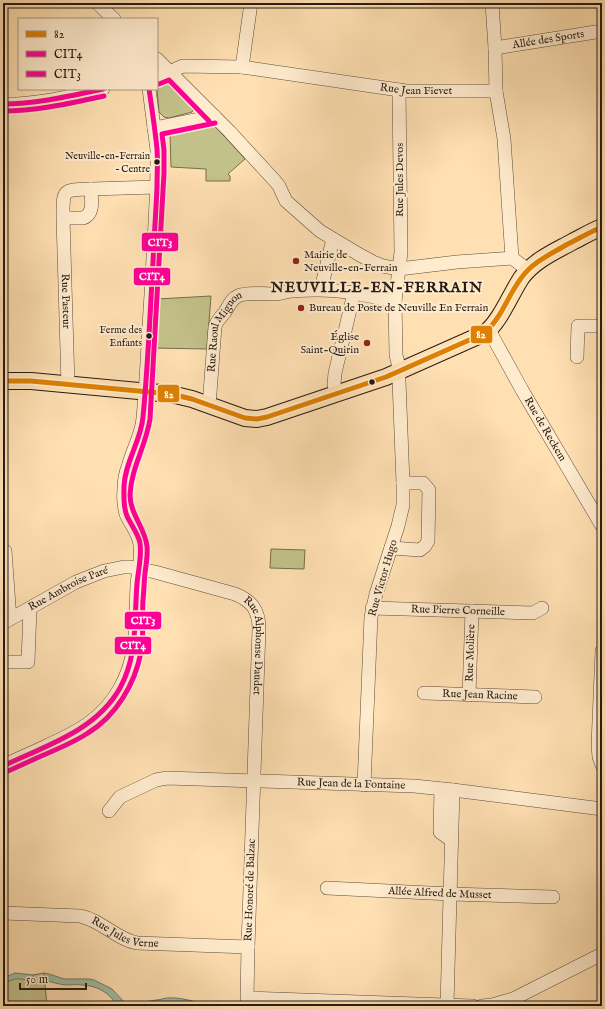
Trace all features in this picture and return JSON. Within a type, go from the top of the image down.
[{"type":"main road","points":[[3,381],[31,381],[177,395],[250,419],[266,417],[398,372],[486,333],[497,320],[516,287],[534,264],[602,227]]},
{"type":"street","points":[[242,67],[251,3]]},
{"type":"street","points":[[492,3],[496,91],[504,139],[512,258]]},
{"type":"street","points":[[103,5],[113,18]]},
{"type":"street","name":"Allée des Sports","points":[[495,48],[602,31]]},
{"type":"street","points":[[158,60],[214,116],[275,181],[286,200],[317,228],[360,255],[377,264],[400,269],[457,262],[512,258],[528,270]]},
{"type":"street","name":"Rue Jean Fievet","points":[[158,77],[183,66],[242,67],[400,90],[496,91]]},
{"type":"street","points":[[3,104],[31,103],[69,93],[94,90]]},
{"type":"street","points":[[3,766],[64,738],[81,729],[98,716],[121,687],[133,654],[140,552],[139,540],[127,515],[123,498],[128,466],[142,425],[145,392],[157,187],[157,156],[149,90]]},
{"type":"street","name":"Rue Jules Devos","points":[[395,301],[401,252],[400,90]]},
{"type":"street","points":[[154,128],[214,116]]},
{"type":"street","name":"Rue Pasteur","points":[[68,385],[63,199],[67,192],[73,190],[157,187]]},
{"type":"street","points":[[63,218],[83,218],[90,214],[92,208],[91,189]]},
{"type":"street","points":[[322,289],[333,239]]},
{"type":"street","name":"Rue Raoul Mignon","points":[[209,406],[215,327],[217,320],[237,296],[244,294],[277,294],[290,291],[322,289],[337,290],[395,301]]},
{"type":"street","points":[[336,394],[334,384],[335,373],[354,293]]},
{"type":"street","name":"Rue Victor Hugo","points":[[364,785],[372,608],[401,516],[404,495],[394,314],[395,301]]},
{"type":"street","points":[[577,357],[578,326],[602,326]]},
{"type":"street","name":"Rue de Reckem","points":[[489,330],[522,390],[602,526]]},
{"type":"street","points":[[391,548],[420,550],[428,541],[429,490],[423,483],[403,483]]},
{"type":"street","points":[[5,551],[6,621]]},
{"type":"street","name":"Rue Ambroise Paré","points":[[6,621],[67,587],[93,575],[124,567],[139,568]]},
{"type":"street","name":"Rue Alphonse Daudet","points":[[139,568],[235,594],[250,602],[254,607],[259,621],[259,629],[254,781]]},
{"type":"street","points":[[3,662],[28,662],[30,608]]},
{"type":"street","name":"Rue Pierre Corneille","points":[[372,608],[533,613],[542,608]]},
{"type":"street","name":"Rue Molière","points":[[469,695],[472,611]]},
{"type":"street","points":[[602,651],[598,746],[599,757],[602,765]]},
{"type":"street","name":"Rue Jean Racine","points":[[424,693],[535,697]]},
{"type":"street","name":"Rue Jean de la Fontaine","points":[[109,811],[120,797],[162,779],[414,786],[602,809]]},
{"type":"street","name":"Rue Honoré de Balzac","points":[[254,781],[247,998],[447,1005]]},
{"type":"street","points":[[447,790],[451,840],[451,894],[447,1005],[473,1006]]},
{"type":"street","name":"Allée Alfred de Musset","points":[[327,888],[553,897]]},
{"type":"street","name":"Rue Jules Verne","points":[[3,913],[80,916],[88,918],[123,939],[137,943],[248,947]]},
{"type":"street","points":[[482,1006],[492,1005],[513,998],[602,954]]},
{"type":"shaded area","points":[[171,83],[194,105],[192,112],[169,118],[164,117],[159,112],[157,90],[159,84]]},
{"type":"shaded area","points":[[209,123],[214,125],[245,159],[228,174],[230,176],[230,181],[206,181],[206,169],[171,167],[170,133]]},
{"type":"shaded area","points":[[211,296],[207,349],[154,348],[157,299]]},
{"type":"shaded area","points":[[271,549],[305,550],[304,569],[270,568]]},
{"type":"shaded area","points":[[44,973],[47,1006],[3,1006],[3,984],[17,978],[33,981],[33,975]]},
{"type":"water","points":[[15,973],[33,975],[33,981],[17,979],[3,984],[3,978]]},
{"type":"water","points":[[44,973],[64,979],[94,980],[112,989],[125,1003],[172,998],[192,1001],[205,1006],[118,1006],[107,993],[98,988],[57,984],[44,980]]},
{"type":"transit line","name":"CIT3","points":[[159,84],[169,80],[209,121]]},
{"type":"transit line","name":"CIT4","points":[[3,104],[41,101],[98,90]]},
{"type":"transit line","name":"CIT4","points":[[3,766],[68,736],[98,716],[110,703],[120,688],[130,663],[134,637],[140,543],[126,513],[124,486],[127,468],[142,426],[148,359],[157,196],[157,154],[149,90]]},
{"type":"transit line","name":"CIT3","points":[[3,111],[42,108],[104,96]]},
{"type":"transit line","name":"CIT3","points":[[6,772],[70,743],[98,726],[107,718],[123,698],[138,664],[141,652],[147,549],[146,539],[132,508],[130,495],[133,476],[150,419],[164,173],[162,134],[215,123]]},
{"type":"transit line","name":"82","points":[[3,381],[31,381],[171,394],[192,399],[245,418],[257,419],[267,417],[386,377],[485,333],[496,320],[517,284],[531,267],[566,245],[602,227]]},
{"type":"place","name":"Neuville-en-Ferrain – Centre","points":[[157,162]]},
{"type":"place","name":"Mairie de Neuville-en-Ferrain","points":[[296,261]]},
{"type":"place","name":"Bureau de Poste de Neuville En Ferrain","points":[[301,308]]},
{"type":"place","name":"Ferme des Enfants","points":[[149,336]]},
{"type":"place","name":"Église Saint-Quirin","points":[[367,343]]},
{"type":"district","name":"NEUVILLE-EN-FERRAIN","points":[[377,287]]}]
